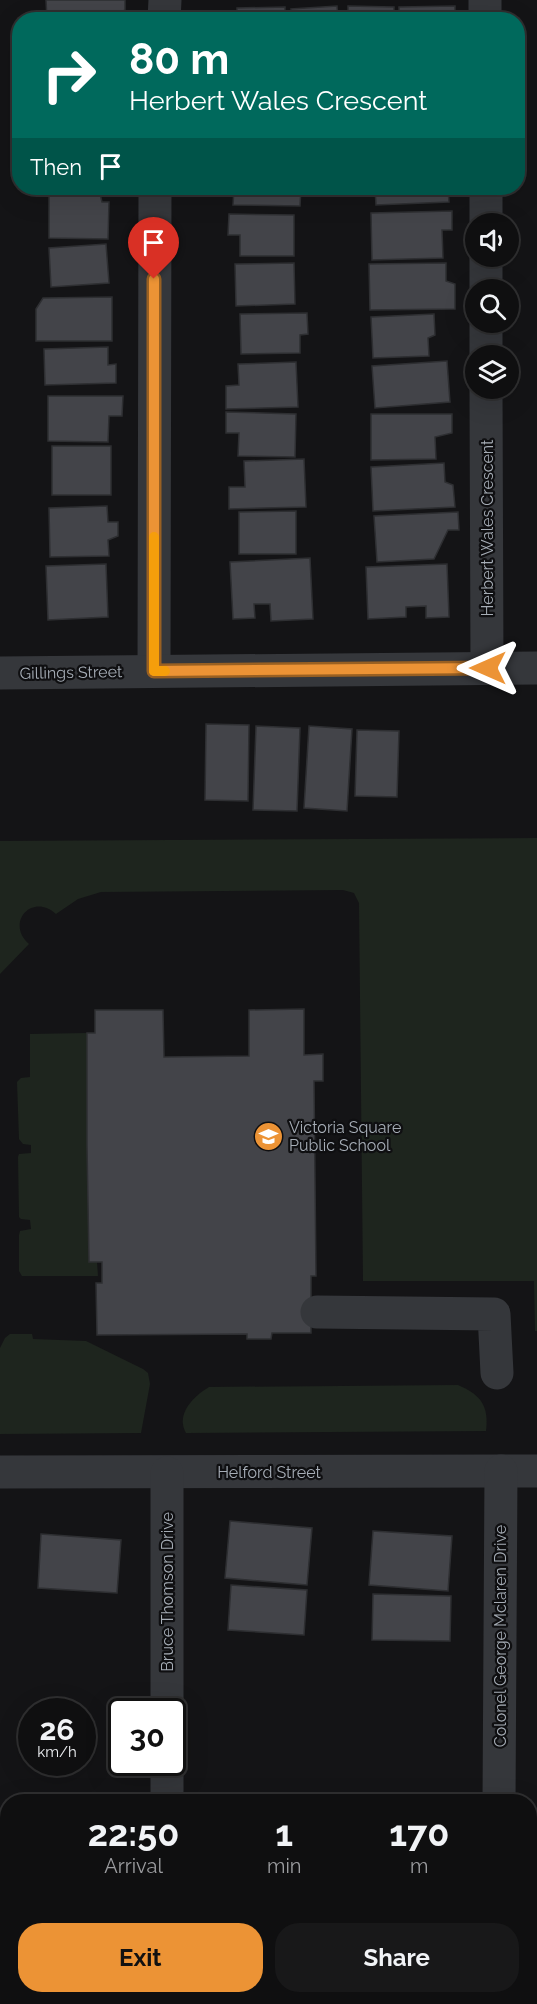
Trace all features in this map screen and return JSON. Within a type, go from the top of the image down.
[{"type":"street","points":[[154,671],[155,195]]},
{"type":"street","points":[[486,195],[486,213]]},
{"type":"street","name":"Herbert Wales Crescent","points":[[486,399],[488,668]]},
{"type":"street","name":"Gillings Street","points":[[0,673],[537,668]]},
{"type":"street","points":[[317,1312],[494,1314],[497,1373]]},
{"type":"street","name":"Colonel George Mclaren Drive","points":[[499,1794],[501,1471]]},
{"type":"street","name":"Helford Street","points":[[0,1472],[537,1471]]},
{"type":"street","name":"Bruce Thomson Drive","points":[[167,1473],[167,1698]]},
{"type":"street","points":[[166,1794],[167,1776]]},
{"type":"shaded area","points":[[537,838],[537,1331],[535,1331],[534,1281],[363,1281],[359,903],[354,893],[343,890],[101,892],[78,899],[56,914],[47,908],[38,906],[31,908],[21,919],[22,936],[29,944],[0,974],[0,841]]},
{"type":"shaded area","points":[[87,1033],[89,1262],[97,1262],[98,1276],[22,1276],[19,1271],[19,1235],[20,1231],[31,1229],[30,1220],[19,1217],[18,1157],[19,1154],[31,1153],[31,1145],[23,1144],[19,1139],[17,1082],[21,1078],[30,1077],[30,1034]]},
{"type":"shaded area","points":[[10,1334],[32,1334],[33,1339],[86,1341],[143,1369],[148,1373],[150,1384],[141,1433],[0,1434],[0,1348]]},
{"type":"shaded area","points":[[458,1385],[482,1402],[487,1422],[486,1431],[186,1433],[183,1426],[184,1412],[192,1400],[209,1387]]},
{"type":"building","points":[[46,0],[125,0],[125,10],[121,12],[47,12]]},
{"type":"building","points":[[337,6],[337,12],[291,12],[291,9]]},
{"type":"building","points":[[348,6],[394,7],[394,12],[348,12]]},
{"type":"building","points":[[455,6],[455,12],[399,12],[399,7]]},
{"type":"building","points":[[285,7],[285,12],[237,12],[237,8]]},
{"type":"building","points":[[49,195],[100,195],[102,202],[109,202],[108,239],[49,238]]},
{"type":"building","points":[[234,195],[301,195],[300,206],[233,205]]},
{"type":"building","points":[[375,195],[448,195],[449,202],[376,205]]},
{"type":"building","points":[[452,211],[452,230],[442,230],[443,258],[372,260],[371,213]]},
{"type":"building","points":[[229,214],[294,215],[294,256],[240,256],[240,235],[228,235]]},
{"type":"building","points":[[106,244],[109,283],[51,287],[49,248]]},
{"type":"building","points":[[294,263],[295,304],[236,306],[235,264]]},
{"type":"building","points":[[446,263],[446,281],[455,284],[455,309],[370,310],[369,264]]},
{"type":"building","points":[[112,297],[112,341],[36,341],[36,309],[43,298]]},
{"type":"building","points":[[307,313],[308,334],[300,335],[300,353],[241,354],[240,314]]},
{"type":"building","points":[[434,314],[435,335],[428,338],[429,356],[373,358],[371,317]]},
{"type":"building","points":[[108,347],[108,365],[116,364],[116,383],[45,385],[44,349]]},
{"type":"building","points":[[447,361],[450,402],[375,408],[372,366]]},
{"type":"building","points":[[296,362],[298,407],[226,409],[226,386],[239,385],[238,364]]},
{"type":"building","points":[[48,396],[123,396],[122,416],[109,416],[108,442],[48,441]]},
{"type":"building","points":[[226,412],[296,414],[295,457],[238,456],[239,433],[226,433]]},
{"type":"building","points":[[371,414],[452,414],[452,433],[435,437],[436,459],[371,460]]},
{"type":"building","points":[[52,446],[111,446],[111,495],[52,495]]},
{"type":"building","points":[[304,459],[306,507],[229,509],[229,487],[245,487],[244,461]]},
{"type":"building","points":[[444,463],[445,482],[453,485],[455,507],[373,511],[371,467]]},
{"type":"building","points":[[107,506],[108,522],[118,522],[118,536],[108,540],[109,556],[50,557],[49,508]]},
{"type":"building","points":[[296,511],[296,554],[239,554],[239,512]]},
{"type":"building","points":[[458,512],[459,530],[448,530],[434,559],[377,562],[374,516]]},
{"type":"building","points":[[310,558],[313,619],[271,621],[270,604],[254,604],[255,618],[233,619],[230,562]]},
{"type":"building","points":[[106,564],[108,617],[48,620],[46,566]]},
{"type":"building","points":[[447,564],[449,617],[426,618],[426,606],[406,607],[406,617],[368,619],[366,567]]},
{"type":"building","points":[[206,724],[249,725],[248,801],[205,800]]},
{"type":"building","points":[[256,726],[300,728],[297,811],[253,810]]},
{"type":"building","points":[[309,726],[352,729],[347,811],[304,808]]},
{"type":"building","points":[[357,730],[399,731],[397,797],[355,796]]},
{"type":"building","points":[[304,1009],[304,1055],[323,1054],[323,1081],[314,1081],[316,1276],[311,1276],[311,1333],[272,1333],[271,1339],[247,1339],[247,1334],[97,1335],[96,1283],[102,1283],[102,1262],[89,1262],[87,1146],[87,1033],[95,1033],[95,1010],[163,1010],[164,1057],[249,1056],[249,1010]]},
{"type":"building","points":[[230,1521],[312,1528],[307,1585],[225,1578]]},
{"type":"building","points":[[373,1531],[452,1536],[448,1591],[369,1585]]},
{"type":"building","points":[[41,1534],[121,1540],[117,1593],[38,1588]]},
{"type":"building","points":[[231,1585],[307,1590],[304,1635],[228,1630]]},
{"type":"building","points":[[373,1594],[451,1596],[450,1641],[372,1640]]},
{"type":"slow traffic","points":[[154,537],[154,671],[165,671]]},
{"type":"place","name":"Victoria Square Public School","points":[[268,1136]]},
{"type":"route","points":[[154,279],[154,671],[488,668]]}]
